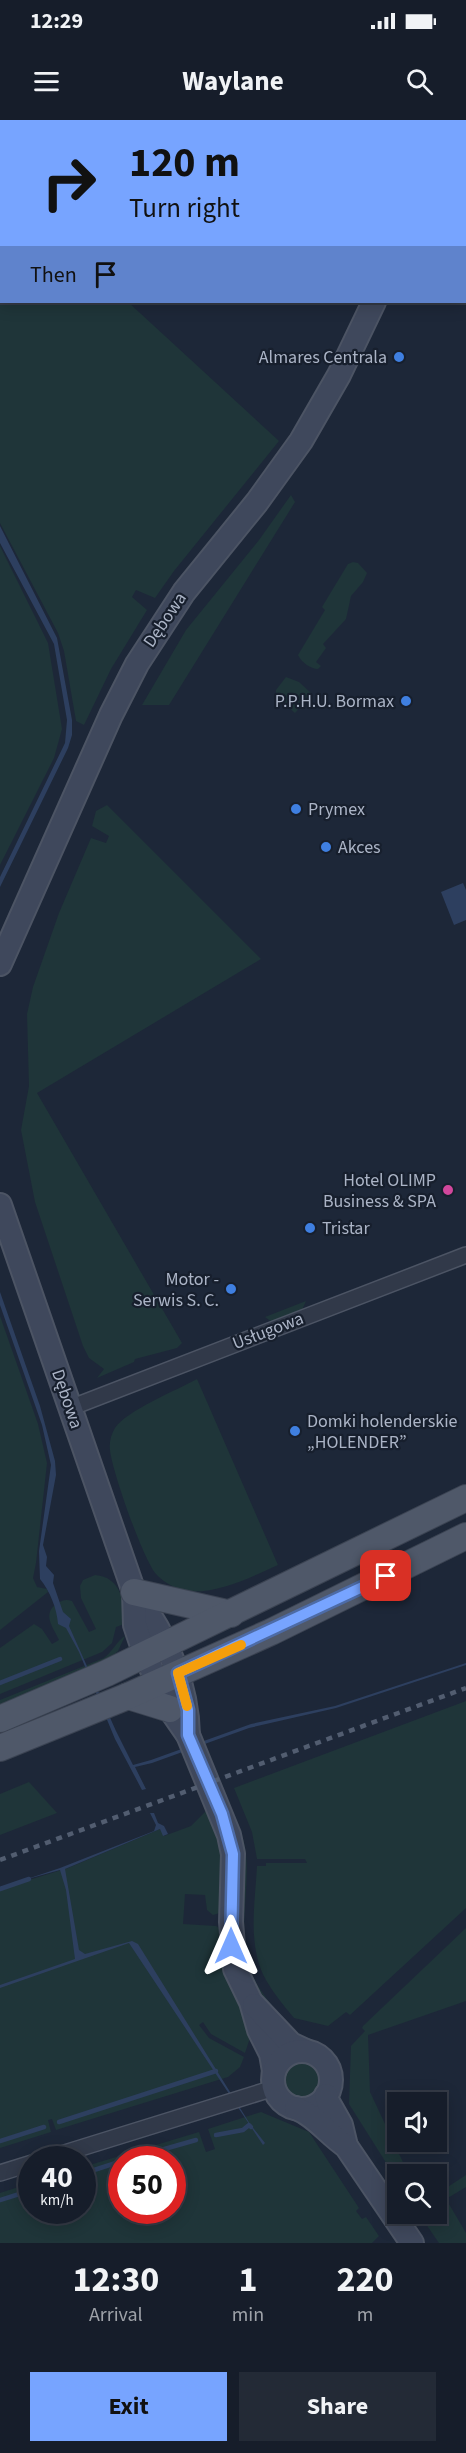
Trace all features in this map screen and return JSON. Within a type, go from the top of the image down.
[{"type":"main road","name":"Dębowa","points":[[0,964],[111,715],[137,664],[183,592],[257,502],[301,441],[339,375],[374,303]]},
{"type":"main road","name":"Dębowa","points":[[0,1205],[134,1592],[154,1619],[155,1650],[168,1678]]},
{"type":"main road","points":[[0,1719],[231,1614],[466,1498]]},
{"type":"main road","points":[[0,1748],[128,1696],[271,1632],[466,1536]]},
{"type":"main road","points":[[134,1592],[231,1614]]},
{"type":"main road","points":[[168,1678],[170,1709],[188,1735],[229,1835],[234,1874],[231,1946],[235,1969],[271,2054],[274,2080],[282,2102],[308,2113],[331,2136],[346,2146]]},
{"type":"main road","points":[[168,1678],[188,1710],[188,1735]]},
{"type":"main road","points":[[128,1696],[170,1709]]},
{"type":"main road","points":[[250,2002],[291,2044],[320,2057],[329,2071],[331,2079],[326,2095],[310,2108],[296,2108]]},
{"type":"main road","points":[[274,2080],[277,2064],[290,2053],[306,2051]]},
{"type":"main road","points":[[326,2095],[341,2126],[346,2146],[412,2243]]},
{"type":"street","name":"Usługowa","points":[[70,1408],[466,1255]]},
{"type":"street","points":[[83,2146],[274,2080]]},
{"type":"street","points":[[0,2173],[18,2167]]},
{"type":"green space","points":[[0,303],[129,303],[279,441],[174,571],[155,598],[136,590],[132,597],[147,610],[111,669],[84,725],[76,721],[64,651],[58,633],[0,523]]},
{"type":"green space","points":[[291,495],[295,502],[169,705],[142,705],[186,630],[259,540]]},
{"type":"green space","points":[[0,546],[48,643],[62,729],[54,758],[0,865]]},
{"type":"green space","points":[[358,563],[367,573],[363,582],[351,596],[346,619],[323,644],[326,648],[316,662],[321,666],[318,669],[312,668],[298,655],[325,610],[322,607],[348,564]]},
{"type":"green space","points":[[286,677],[299,682],[312,694],[295,713],[276,696],[276,690]]},
{"type":"green space","points":[[107,805],[261,959],[37,1093],[182,1343],[177,1348],[135,1359],[134,1362],[97,1378],[104,1369],[89,1358],[83,1346],[35,1202],[21,1130],[29,1086],[27,1014],[33,987],[59,913],[91,838],[106,843],[109,836],[92,826],[96,811]]},
{"type":"green space","points":[[306,1301],[302,1310],[272,1322],[265,1317]]},
{"type":"green space","points":[[0,1316],[38,1424],[47,1463],[33,1578],[37,1587],[47,1589],[48,1592],[0,1630]]},
{"type":"green space","points":[[197,1379],[278,1565],[221,1588],[197,1592],[171,1585],[159,1577],[150,1565],[122,1495],[112,1461],[110,1441],[112,1433],[121,1421]]},
{"type":"green space","points":[[95,1575],[111,1580],[120,1592],[124,1607],[127,1623],[116,1627],[112,1643],[102,1652],[0,1694],[0,1648],[34,1624],[42,1629],[52,1644],[59,1640],[49,1616],[50,1611],[58,1603],[65,1600],[72,1601],[89,1632],[96,1629],[81,1598],[80,1586],[83,1580]]},
{"type":"green space","points":[[125,1636],[118,1651],[109,1659],[0,1705],[0,1700],[104,1658]]},
{"type":"green space","points":[[466,1701],[466,1908],[350,2015],[346,2012],[328,2026],[294,2018],[266,1980],[256,1953],[254,1910],[257,1866],[266,1866],[266,1863],[307,1863],[305,1859],[257,1859],[252,1832],[234,1788]]},
{"type":"green space","points":[[29,1782],[57,1813],[0,1835],[0,1794]]},
{"type":"green space","points":[[228,1801],[242,1833],[246,1854],[244,1929],[247,1959],[258,1985],[280,2016],[263,2000],[246,1966],[225,1802]]},
{"type":"green space","points":[[209,1808],[220,1848],[220,1913],[213,1915],[207,1910],[205,1895],[185,1894],[183,1924],[219,1928],[219,1943],[225,1970],[235,1996],[255,2033],[250,2038],[245,2053],[211,2034],[203,2022],[199,2025],[209,2038],[244,2057],[240,2067],[228,2077],[56,2130],[52,2119],[48,2120],[51,2132],[0,2148],[0,1889],[68,1868],[160,1829],[164,1836],[191,1826]]},
{"type":"green space","points":[[466,1928],[466,2001],[368,2035],[370,2092],[387,2128],[387,2152],[398,2152],[404,2164],[387,2164],[349,2104],[351,2046],[365,2031],[363,2026]]},
{"type":"green space","points":[[301,2061],[314,2066],[319,2079],[314,2092],[301,2097],[288,2092],[283,2079],[288,2066]]},
{"type":"green space","points":[[261,2112],[309,2132],[359,2208],[356,2211],[362,2219],[366,2217],[379,2236],[372,2243],[0,2243],[0,2193],[18,2187],[18,2224],[96,2224],[96,2163],[108,2159],[108,2224],[186,2224],[186,2146],[153,2146],[199,2132],[206,2152],[215,2149],[208,2129]]},
{"type":"green space","points":[[466,2175],[466,2187],[447,2198],[447,2187]]},
{"type":"green space","points":[[447,2201],[466,2233],[466,2243],[439,2243],[426,2224],[447,2224]]},
{"type":"water","points":[[0,526],[57,638],[72,720],[72,735],[68,748],[0,887],[0,877],[65,743],[67,720],[54,644],[0,543]]},
{"type":"water","points":[[463,883],[466,890],[466,920],[454,925],[441,892]]},
{"type":"water","points":[[0,1292],[40,1406],[55,1461],[56,1475],[43,1545],[47,1557],[46,1566],[54,1575],[53,1583],[63,1612],[71,1619],[69,1626],[133,1765],[251,1724],[335,1706],[466,1663],[466,1665],[336,1708],[249,1728],[135,1767],[146,1789],[142,1790],[115,1739],[79,1652],[66,1628],[58,1624],[52,1600],[40,1579],[39,1551],[51,1465],[42,1425],[0,1305]]},
{"type":"water","points":[[150,1813],[154,1813],[158,1823],[164,1826],[168,1834],[163,1836],[160,1829],[65,1869],[79,1950],[85,1954],[132,1941],[138,1944],[250,2124],[265,2143],[263,2145],[129,1943],[0,1988],[0,1985],[75,1959],[66,1890],[60,1870],[24,1880],[154,1831],[156,1825]]},
{"type":"waterway","points":[[0,1683],[60,1659]]},
{"type":"waterway","points":[[0,1889],[29,1879]]},
{"type":"waterway","points":[[59,2122],[216,2071]]},
{"type":"waterway","points":[[216,2135],[243,2130],[249,2125],[251,2127]]},
{"type":"waterway","points":[[0,2141],[44,2127]]},
{"type":"waterway","points":[[175,2146],[196,2140]]},
{"type":"waterway","points":[[96,2169],[108,2166]]},
{"type":"waterway","points":[[0,2200],[18,2194]]},
{"type":"railway","points":[[0,1860],[466,1688]]},
{"type":"slow traffic","points":[[187,1706],[178,1673],[241,1645]]},
{"type":"place","name":"Almares Centrala","points":[[399,357]]},
{"type":"place","name":"P.P.H.U. Bormax","points":[[406,701]]},
{"type":"place","name":"Prymex","points":[[296,809]]},
{"type":"place","name":"Akces","points":[[326,847]]},
{"type":"place","name":"Hotel OLIMP Business & SPA","points":[[448,1190]]},
{"type":"place","name":"Tristar","points":[[310,1228]]},
{"type":"place","name":"Motor - Serwis S. C.","points":[[231,1289]]},
{"type":"place","name":"Domki holenderskie „HOLENDER”","points":[[295,1431]]},
{"type":"route","points":[[231,1946],[233,1854],[222,1814],[188,1735],[188,1710],[178,1673],[271,1632],[386,1576]]}]
